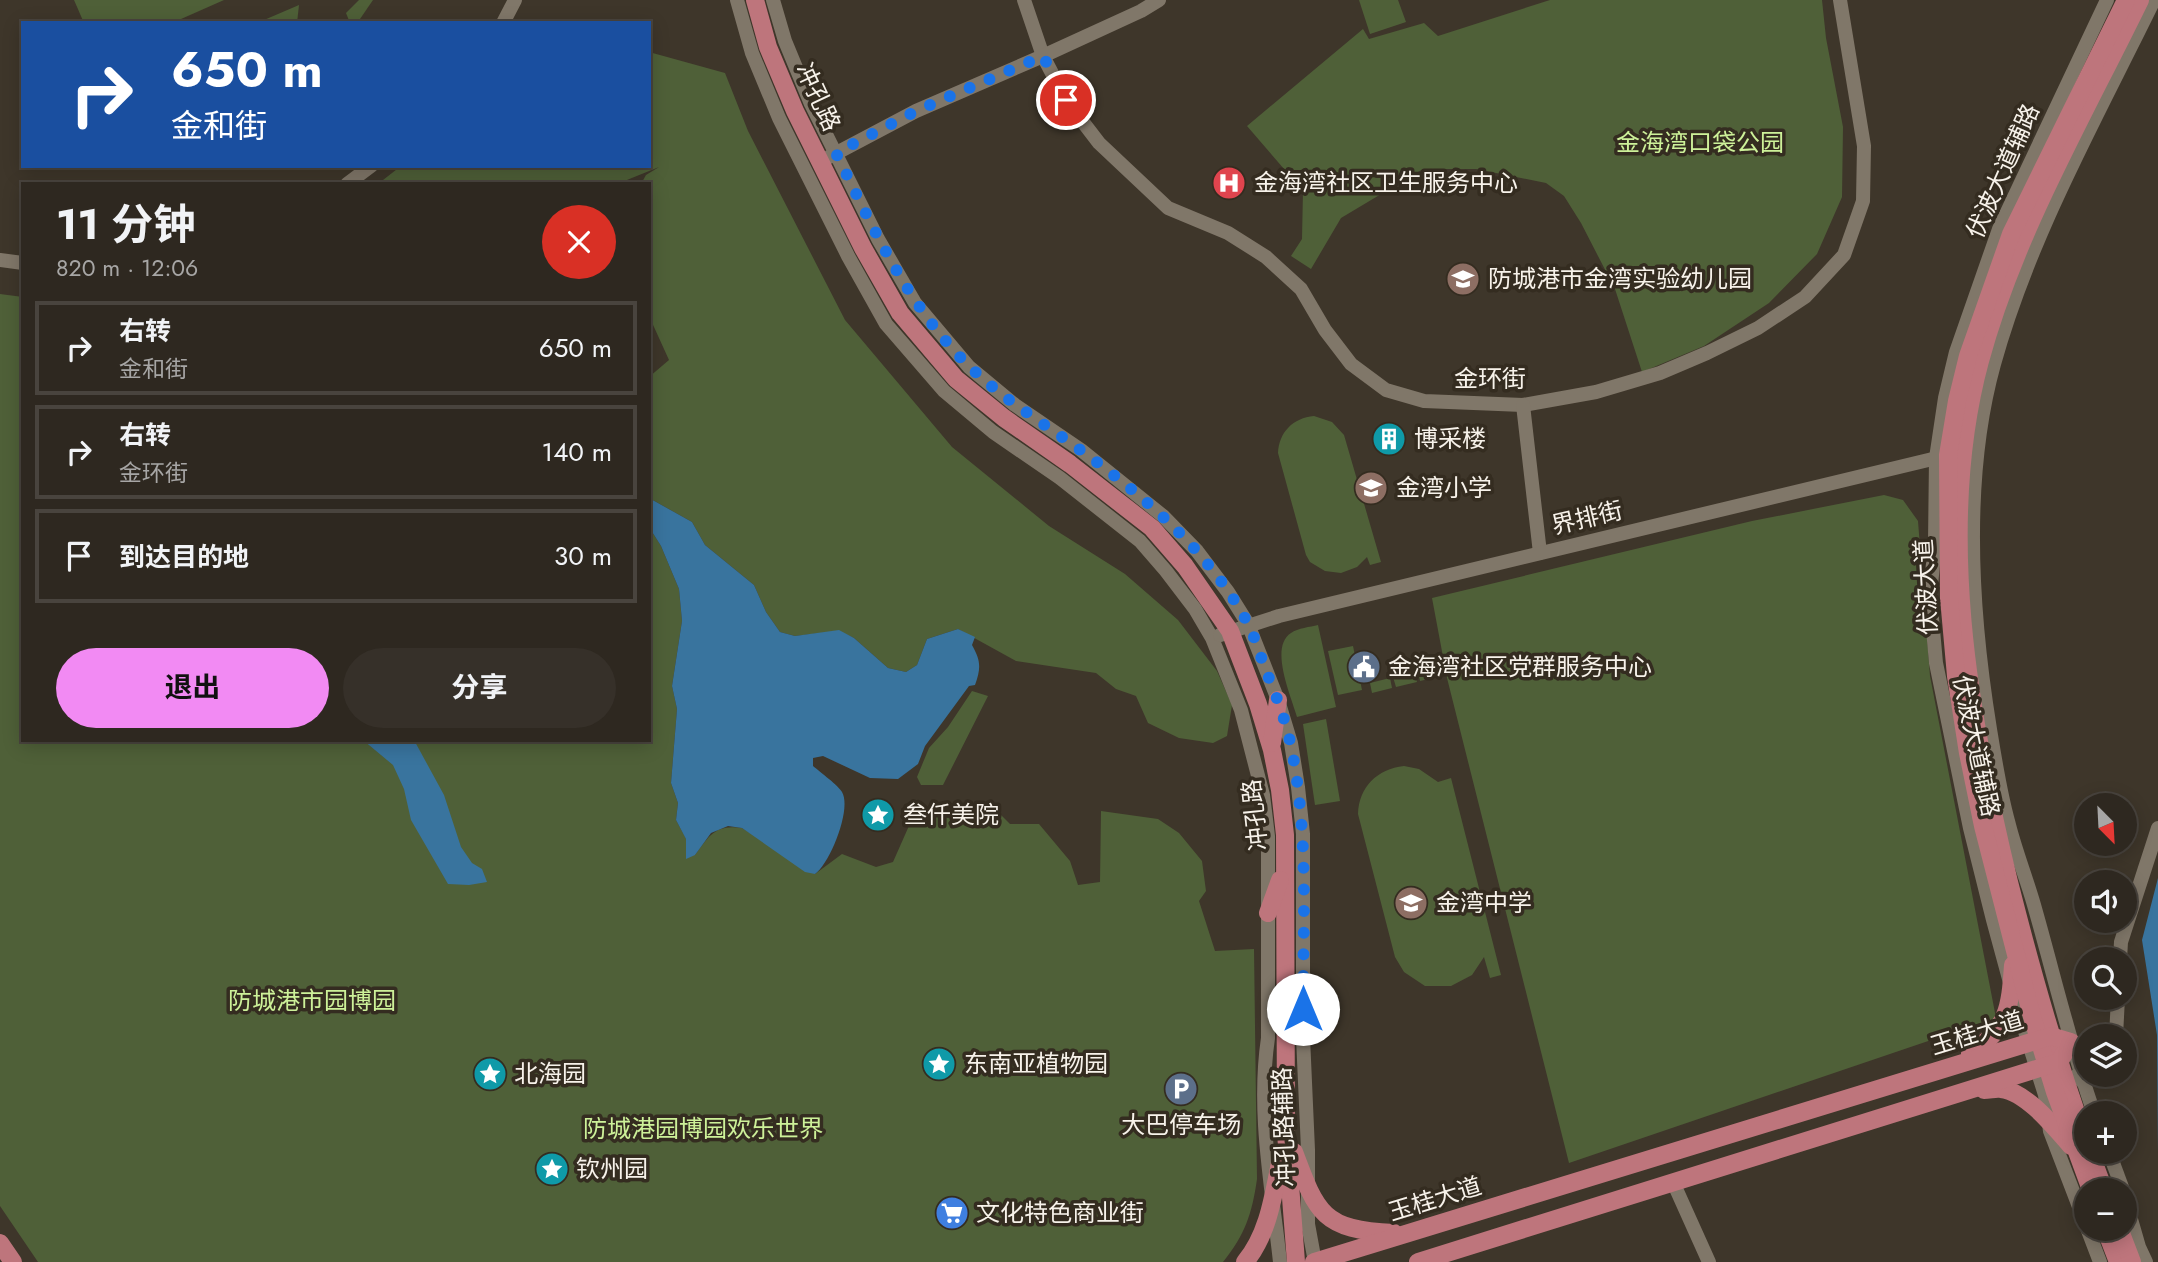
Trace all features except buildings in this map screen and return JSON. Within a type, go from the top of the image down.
[{"type":"main road","name":"冲孔路","points":[[755,0],[760,50],[821,161],[884,266],[901,313],[950,385],[996,401],[1076,457],[1152,528],[1185,566],[1230,631],[1258,704],[1272,750],[1285,835],[1286,1133],[1296,1262]]},
{"type":"main road","name":"伏波大道","points":[[2074,1126],[2047,1065],[2014,951],[1987,871],[1956,677],[1948,584],[1957,401],[1983,289],[2126,0]]},
{"type":"main road","name":"伏波大道","points":[[2039,1039],[1968,675],[1955,457],[1980,359],[2023,239],[2140,0]]},
{"type":"main road","points":[[1272,750],[1278,700]]},
{"type":"main road","points":[[1268,913],[1285,867]]},
{"type":"main road","points":[[1955,1065],[1989,1041],[2001,1026],[2012,990],[2014,951]]},
{"type":"main road","name":"玉桂大道","points":[[1315,1262],[2039,1039],[2071,1042]]},
{"type":"main road","points":[[1418,1262],[2047,1065],[2071,1042]]},
{"type":"main road","points":[[1963,1091],[2002,1089],[2020,1096],[2074,1140]]},
{"type":"main road","points":[[1286,1133],[1308,1191],[1320,1209],[1335,1223],[1362,1232],[1406,1234]]},
{"type":"main road","points":[[1245,1262],[1253,1253],[1264,1231],[1286,1133]]},
{"type":"main road","points":[[2110,1241],[2118,1262]]},
{"type":"main road","points":[[2124,1241],[2132,1262]]},
{"type":"street","points":[[504,21],[515,0]]},
{"type":"street","points":[[737,0],[760,50]]},
{"type":"street","name":"冲孔路辅路","points":[[773,0],[785,41],[805,92],[848,256],[886,324],[950,385],[993,432],[1060,478],[1140,541],[1195,609],[1212,638],[1241,710],[1263,796],[1268,835],[1268,1038],[1264,1070],[1268,1166],[1280,1262]]},
{"type":"street","name":"金环街","points":[[1024,0],[1043,56],[1066,100],[1099,143],[1168,208],[1228,233],[1266,257],[1301,289],[1325,330],[1351,364],[1386,390],[1424,401],[1523,405],[1595,392],[1660,373],[1707,353],[1758,328],[1804,297],[1844,255],[1863,201],[1864,146],[1840,0]]},
{"type":"street","points":[[821,161],[916,111],[1043,56],[1159,0]]},
{"type":"street","name":"伏波大道辅路","points":[[1983,289],[2000,229],[2107,0]]},
{"type":"street","name":"伏波大道辅路","points":[[2074,1048],[2034,903],[2007,820],[1981,673],[1976,597],[1955,457],[1983,406],[1994,363],[2034,244],[2154,0]]},
{"type":"street","points":[[349,182],[368,168]]},
{"type":"street","points":[[0,260],[21,263]]},
{"type":"street","points":[[884,266],[996,401]]},
{"type":"street","points":[[1523,405],[1540,553]]},
{"type":"street","name":"冲孔路辅路","points":[[1076,457],[1163,516],[1213,571],[1248,624],[1278,700],[1291,743],[1303,834],[1303,1037],[1308,1224],[1315,1262]]},
{"type":"street","name":"界排街","points":[[1212,638],[1248,624],[1955,457]]},
{"type":"street","points":[[2121,947],[2158,828]]},
{"type":"street","points":[[1987,871],[2012,990],[2039,1039]]},
{"type":"street","points":[[2074,1073],[2047,1065],[2045,1096],[2050,1131],[2074,1193]]},
{"type":"street","points":[[1672,1182],[1709,1262]]},
{"type":"street","points":[[2137,1240],[2146,1262]]},
{"type":"street","points":[[2092,1241],[2100,1262]]},
{"type":"green space","points":[[74,0],[224,0],[177,21],[83,21]]},
{"type":"green space","points":[[359,0],[373,0],[360,19],[349,21],[346,13]]},
{"type":"green space","points":[[1359,0],[1398,0],[1406,22],[1370,34]]},
{"type":"green space","name":"金海湾口袋公园","points":[[1550,0],[1822,0],[1826,38],[1843,127],[1842,197],[1817,254],[1769,303],[1704,346],[1642,372],[1615,289],[1564,196],[1546,183],[1476,169],[1423,169],[1341,218],[1311,269],[1291,256],[1302,239],[1303,191],[1247,126],[1363,29],[1369,39],[1424,23],[1438,36]]},
{"type":"green space","points":[[299,5],[297,21],[262,21]]},
{"type":"green space","points":[[651,53],[725,73],[748,131],[845,320],[952,447],[1049,526],[1125,574],[1178,620],[1217,671],[1232,705],[1227,736],[1213,743],[1179,738],[1148,723],[1136,696],[1116,689],[1096,673],[1016,661],[958,629],[927,639],[917,665],[906,672],[888,668],[854,638],[839,631],[795,636],[780,632],[766,612],[754,585],[705,545],[692,522],[651,499],[651,375],[669,360],[651,320],[651,182],[642,182],[646,175],[659,167],[622,182],[383,180],[398,168],[651,168]]},
{"type":"green space","name":"防城港市园博园","points":[[0,294],[21,297],[21,742],[651,742],[651,530],[661,546],[679,589],[682,621],[672,686],[677,709],[671,783],[678,803],[676,820],[695,855],[714,833],[733,827],[742,828],[815,874],[842,854],[876,867],[893,862],[916,810],[952,819],[992,806],[1010,824],[1039,824],[1070,861],[1078,885],[1100,882],[1101,811],[1158,819],[1179,833],[1202,861],[1206,891],[1199,901],[1215,951],[1254,949],[1257,1179],[1246,1224],[1237,1243],[1223,1262],[38,1262],[0,1206]]},
{"type":"green space","points":[[1314,416],[1332,422],[1344,435],[1381,562],[1370,565],[1367,557],[1357,567],[1341,573],[1325,571],[1310,562],[1306,555],[1278,453],[1281,439],[1288,427],[1306,417]]},
{"type":"green space","points":[[1884,495],[1903,500],[1918,521],[1930,676],[1996,1018],[1569,1163],[1447,678],[1432,598],[1752,521]]},
{"type":"green space","points":[[1318,625],[1336,707],[1297,717],[1283,672],[1282,649],[1291,633]]},
{"type":"green space","points":[[1353,646],[1362,690],[1338,695],[1328,651]]},
{"type":"green space","points":[[1439,666],[1441,676],[1420,681],[1418,671]]},
{"type":"green space","points":[[1414,672],[1417,682],[1396,687],[1393,677]]},
{"type":"green space","points":[[1390,678],[1392,688],[1372,693],[1370,683]]},
{"type":"green space","points":[[972,691],[988,696],[943,785],[921,785],[917,777],[929,748],[948,727]]},
{"type":"green space","points":[[1326,719],[1340,801],[1315,805],[1303,724]]},
{"type":"green space","points":[[1404,766],[1419,769],[1438,782],[1451,778],[1501,975],[1490,978],[1484,957],[1472,975],[1451,986],[1425,986],[1404,972],[1395,957],[1358,814],[1362,796],[1371,781],[1386,771]]},
{"type":"water","points":[[651,499],[692,522],[705,545],[754,585],[766,612],[780,632],[795,636],[839,630],[854,638],[888,668],[906,672],[917,665],[927,639],[958,629],[975,637],[972,645],[979,665],[975,685],[969,686],[925,746],[918,764],[898,779],[870,778],[823,756],[813,758],[813,766],[840,789],[844,800],[842,823],[833,848],[815,874],[805,872],[742,828],[728,826],[711,833],[695,855],[686,859],[686,839],[676,820],[678,803],[671,783],[677,709],[672,686],[682,621],[679,589],[661,546],[651,530]]},
{"type":"water","points":[[365,742],[415,742],[444,795],[461,847],[472,863],[482,869],[487,882],[448,884],[411,820],[404,789],[393,765]]},
{"type":"water","points":[[2158,878],[2158,1153],[2157,1035],[2142,940]]},
{"type":"place","name":"金海湾社区卫生服务中心","points":[[1229,183]]},
{"type":"place","name":"防城港市金湾实验幼儿园","points":[[1463,279]]},
{"type":"place","name":"博采楼","points":[[1389,439]]},
{"type":"place","name":"金湾小学","points":[[1371,488]]},
{"type":"place","name":"金海湾社区党群服务中心","points":[[1364,667]]},
{"type":"place","name":"叁仟美院","points":[[878,815]]},
{"type":"place","name":"金湾中学","points":[[1411,903]]},
{"type":"place","name":"东南亚植物园","points":[[939,1064]]},
{"type":"place","name":"北海园","points":[[490,1074]]},
{"type":"place","name":"大巴停车场","points":[[1181,1089]]},
{"type":"place","name":"钦州园","points":[[552,1169]]},
{"type":"place","name":"文化特色商业街","points":[[952,1213]]},
{"type":"route","points":[[1066,100],[1043,56],[916,111],[836,153],[878,239],[915,303],[969,366],[1015,405],[1081,450],[1163,516],[1213,571],[1248,624],[1278,700],[1291,743],[1298,787],[1303,834],[1303,1009]]},
{"type":"park label","name":"防城港园博园欢乐世界","points":[[703,1129]]}]
